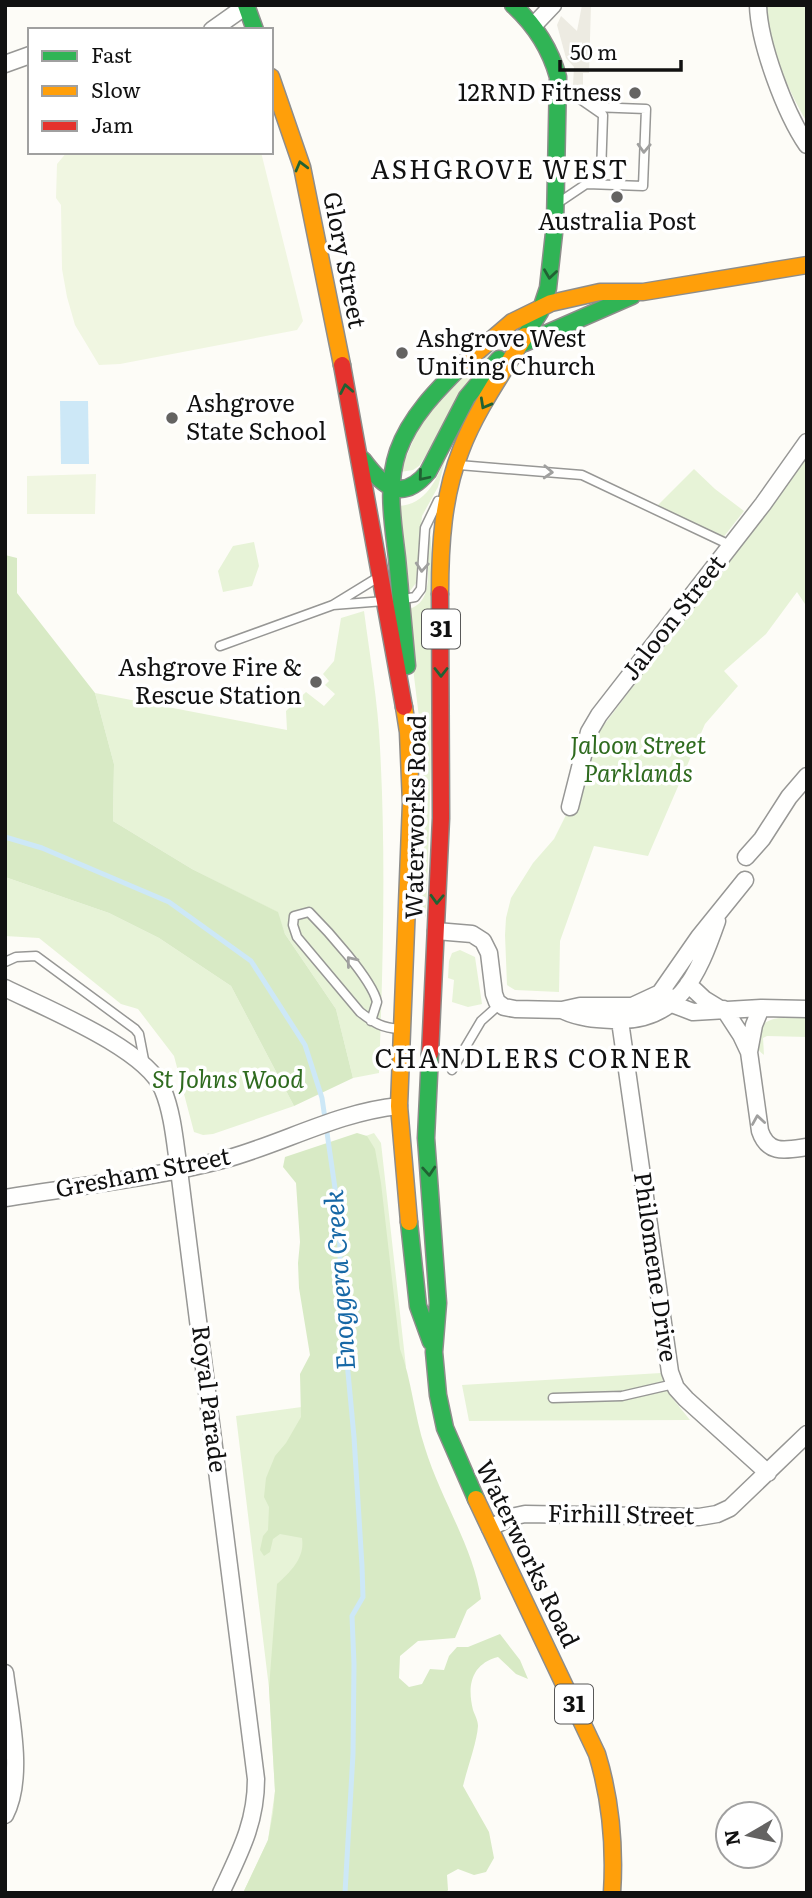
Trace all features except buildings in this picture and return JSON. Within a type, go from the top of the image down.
[{"type":"main road","name":"Waterworks Road","points":[[513,5],[534,25],[551,55],[559,84],[556,204],[551,275],[542,306],[467,435],[451,481],[440,552],[440,818],[426,1138],[438,1303],[434,1352],[438,1395],[445,1428],[459,1463],[597,1754],[614,1830],[612,1893]]},
{"type":"main road","points":[[246,6],[254,28]]},
{"type":"main road","name":"Glory Street","points":[[273,83],[302,167],[359,455]]},
{"type":"main road","points":[[542,306],[601,292],[638,293],[807,265]]},
{"type":"main road","points":[[359,455],[377,480],[397,490],[411,488],[423,480],[476,384],[499,359],[555,328],[638,293]]},
{"type":"main road","name":"Waterworks Road","points":[[434,1352],[418,1306],[405,1192],[399,1106],[407,930],[410,757],[393,600],[390,488],[398,451],[420,408],[494,334],[508,323],[542,306]]},
{"type":"main road","name":"Waterworks Road","points":[[359,455],[381,573],[393,600]]},
{"type":"main road","points":[[407,930],[436,931]]},
{"type":"main road","points":[[399,1106],[427,1103]]},
{"type":"street","points":[[534,25],[553,5]]},
{"type":"street","points":[[758,5],[758,23],[772,68],[807,145]]},
{"type":"street","points":[[215,28],[246,6]]},
{"type":"street","points":[[5,64],[28,56]]},
{"type":"street","name":"Jaloon Street","points":[[570,807],[589,732],[599,715],[807,442]]},
{"type":"street","points":[[746,857],[807,776]]},
{"type":"street","points":[[618,1014],[659,994],[699,937],[745,880]]},
{"type":"street","points":[[436,931],[472,934],[483,941],[489,953],[493,991],[500,1004],[512,1009],[562,1010],[581,1017],[618,1014],[648,1017],[672,1004],[688,984],[702,959],[720,911]]},
{"type":"street","points":[[668,984],[688,984],[701,997],[723,1009],[741,1035],[749,1052],[763,1140],[769,1147],[777,1149],[807,1147]]},
{"type":"street","points":[[668,984],[672,1004]]},
{"type":"street","name":"Royal Parade","points":[[5,988],[119,1045],[157,1078],[163,1090],[179,1170],[256,1779],[254,1815],[221,1893]]},
{"type":"street","points":[[672,1004],[694,1012],[723,1009],[807,1009]]},
{"type":"street","points":[[749,1052],[754,1025],[761,1008]]},
{"type":"street","name":"Philomene Drive","points":[[618,1014],[667,1353],[674,1384],[685,1399],[768,1473]]},
{"type":"street","name":"Gresham Street","points":[[5,1198],[179,1170],[227,1159],[355,1114],[399,1106]]},
{"type":"street","name":"Firhill Street","points":[[490,1528],[511,1517],[531,1514],[690,1517],[716,1514],[730,1508],[807,1434]]},
{"type":"street","points":[[5,1673],[14,1767],[14,1781],[5,1815]]},
{"type":"lane","points":[[556,204],[601,174],[603,115],[559,84]]},
{"type":"lane","points":[[587,184],[643,186],[646,109],[592,107]]},
{"type":"lane","points":[[456,465],[582,475],[730,545]]},
{"type":"lane","points":[[333,606],[413,598],[420,592],[426,524],[451,481]]},
{"type":"lane","points":[[219,646],[333,606],[371,583],[381,573]]},
{"type":"lane","points":[[745,880],[746,857]]},
{"type":"lane","points":[[371,1021],[377,1002],[369,984],[309,912],[294,916],[293,925],[297,937],[346,998],[371,1021],[385,1028],[402,1029]]},
{"type":"lane","points":[[5,961],[16,957],[36,956],[135,1029],[139,1034],[145,1067]]},
{"type":"lane","points":[[452,1070],[481,1021],[500,1004]]},
{"type":"lane","points":[[553,1398],[622,1396],[674,1384]]},
{"type":"green space","points":[[766,5],[807,5],[807,122],[780,65],[770,34]]},
{"type":"green space","points":[[65,154],[261,154],[303,321],[297,330],[120,364],[99,365],[75,325],[67,297],[62,269],[61,205],[56,198],[57,164]]},
{"type":"green space","points":[[509,338],[493,351],[419,466],[400,472],[420,424],[477,361]]},
{"type":"green space","name":"Jaloon Street Parklands","points":[[807,454],[807,607],[797,592],[766,634],[724,671],[738,686],[705,724],[648,856],[594,846],[560,941],[559,992],[515,990],[507,985],[505,935],[511,898],[533,863],[554,839],[570,807],[595,737]]},
{"type":"green space","points":[[446,457],[438,487],[422,516],[416,583],[410,591],[398,506],[408,505],[423,496],[434,482]]},
{"type":"green space","points":[[694,469],[744,511],[722,539],[656,507]]},
{"type":"green space","points":[[96,474],[95,514],[27,514],[27,476]]},
{"type":"green space","points":[[431,535],[432,737],[426,918],[422,904],[425,817],[421,734],[406,610],[417,605],[427,589],[428,544]]},
{"type":"green space","points":[[254,542],[259,566],[252,586],[223,592],[218,571],[233,546]]},
{"type":"green space","points":[[5,555],[17,558],[17,593],[95,693],[114,764],[113,821],[192,869],[278,912],[285,934],[336,1009],[353,1078],[294,1106],[231,986],[159,938],[109,913],[5,877]]},
{"type":"green space","points":[[364,611],[380,748],[383,951],[379,1073],[353,1078],[336,1009],[285,934],[277,912],[192,869],[113,821],[114,764],[95,693],[287,730],[286,711],[306,692],[324,706],[335,694],[325,685],[329,681],[323,674],[334,661],[341,618]]},
{"type":"green space","name":"St Johns Wood","points":[[5,877],[109,913],[159,938],[231,986],[294,1106],[213,1134],[194,1132],[174,1056],[138,1009],[121,1004],[39,938],[5,936]]},
{"type":"green space","points":[[460,950],[475,957],[482,1004],[468,1007],[452,1002],[454,980],[448,978],[449,961],[452,953]]},
{"type":"green space","points":[[807,1017],[807,1037],[767,1036],[763,1038],[764,1055],[758,1049],[758,1032],[768,1021]]},
{"type":"green space","points":[[357,1133],[367,1136],[375,1149],[400,1349],[421,1436],[471,1560],[481,1599],[467,1610],[455,1638],[418,1641],[400,1656],[399,1678],[409,1687],[422,1684],[430,1669],[444,1670],[449,1656],[457,1647],[468,1647],[500,1634],[520,1660],[528,1679],[516,1674],[498,1657],[482,1665],[473,1677],[471,1685],[471,1701],[478,1726],[463,1786],[489,1832],[494,1858],[486,1872],[474,1875],[458,1869],[447,1875],[446,1893],[243,1893],[268,1840],[273,1813],[275,1791],[269,1688],[277,1584],[296,1564],[302,1545],[302,1538],[280,1534],[273,1539],[270,1552],[264,1556],[260,1550],[263,1536],[268,1530],[269,1507],[264,1497],[266,1478],[275,1456],[301,1417],[300,1374],[310,1355],[299,1288],[300,1242],[296,1183],[283,1167],[285,1157]]},
{"type":"green space","points":[[374,1133],[381,1143],[406,1367],[355,1347],[360,1138]]},
{"type":"green space","points":[[661,1373],[669,1394],[690,1420],[469,1421],[462,1385]]},
{"type":"green space","points":[[331,1403],[328,1763],[243,1893],[268,1840],[275,1791],[269,1688],[236,1416]]},
{"type":"shaded area","points":[[582,5],[591,5],[589,73],[583,73],[583,95],[573,85],[574,67],[566,58],[557,25],[561,16],[577,31]]},
{"type":"water","points":[[60,401],[88,401],[89,464],[61,464]]},
{"type":"waterway","name":"Enoggera Creek","points":[[5,837],[42,848],[169,902],[251,961],[305,1045],[322,1098],[339,1216],[341,1297],[362,1566],[363,1597],[352,1616],[353,1754],[345,1893]]},
{"type":"traffic: fast","points":[[246,5],[254,28]]},
{"type":"traffic: fast","points":[[513,5],[541,38],[558,77],[555,224],[548,288],[540,312],[525,336]]},
{"type":"traffic: fast","points":[[520,345],[632,296]]},
{"type":"traffic: fast","points":[[363,460],[378,478],[393,488],[410,487],[419,481],[428,472],[467,397],[499,359]]},
{"type":"traffic: fast","points":[[407,666],[392,504],[394,464],[403,439],[417,415],[462,365]]},
{"type":"traffic: fast","points":[[430,1054],[426,1138],[438,1303],[434,1352],[438,1395],[445,1428],[476,1499]]},
{"type":"traffic: fast","points":[[409,1222],[418,1306],[431,1342]]},
{"type":"traffic: slow","points":[[273,83],[302,167],[342,365]]},
{"type":"traffic: slow","points":[[462,365],[512,322],[551,303],[600,292],[643,292],[807,265]]},
{"type":"traffic: slow","points":[[440,594],[444,520],[455,467],[474,421],[525,336]]},
{"type":"traffic: slow","points":[[404,707],[408,732],[411,803],[399,1106],[409,1222]]},
{"type":"traffic: slow","points":[[476,1499],[597,1754],[611,1823],[612,1893]]},
{"type":"traffic: jam","points":[[342,365],[404,707]]},
{"type":"traffic: jam","points":[[430,1054],[441,818],[440,594]]},
{"type":"place","name":"12RND Fitness","points":[[635,93]]},
{"type":"place","name":"Australia Post","points":[[617,197]]},
{"type":"place","name":"Ashgrove West Uniting Church","points":[[402,353]]},
{"type":"place","name":"Ashgrove State School","points":[[172,418]]},
{"type":"place","name":"Ashgrove Fire & Rescue Station","points":[[316,682]]},
{"type":"district","name":"ASHGROVE WEST","points":[[500,170]]},
{"type":"district","name":"CHANDLERS CORNER","points":[[534,1059]]}]
